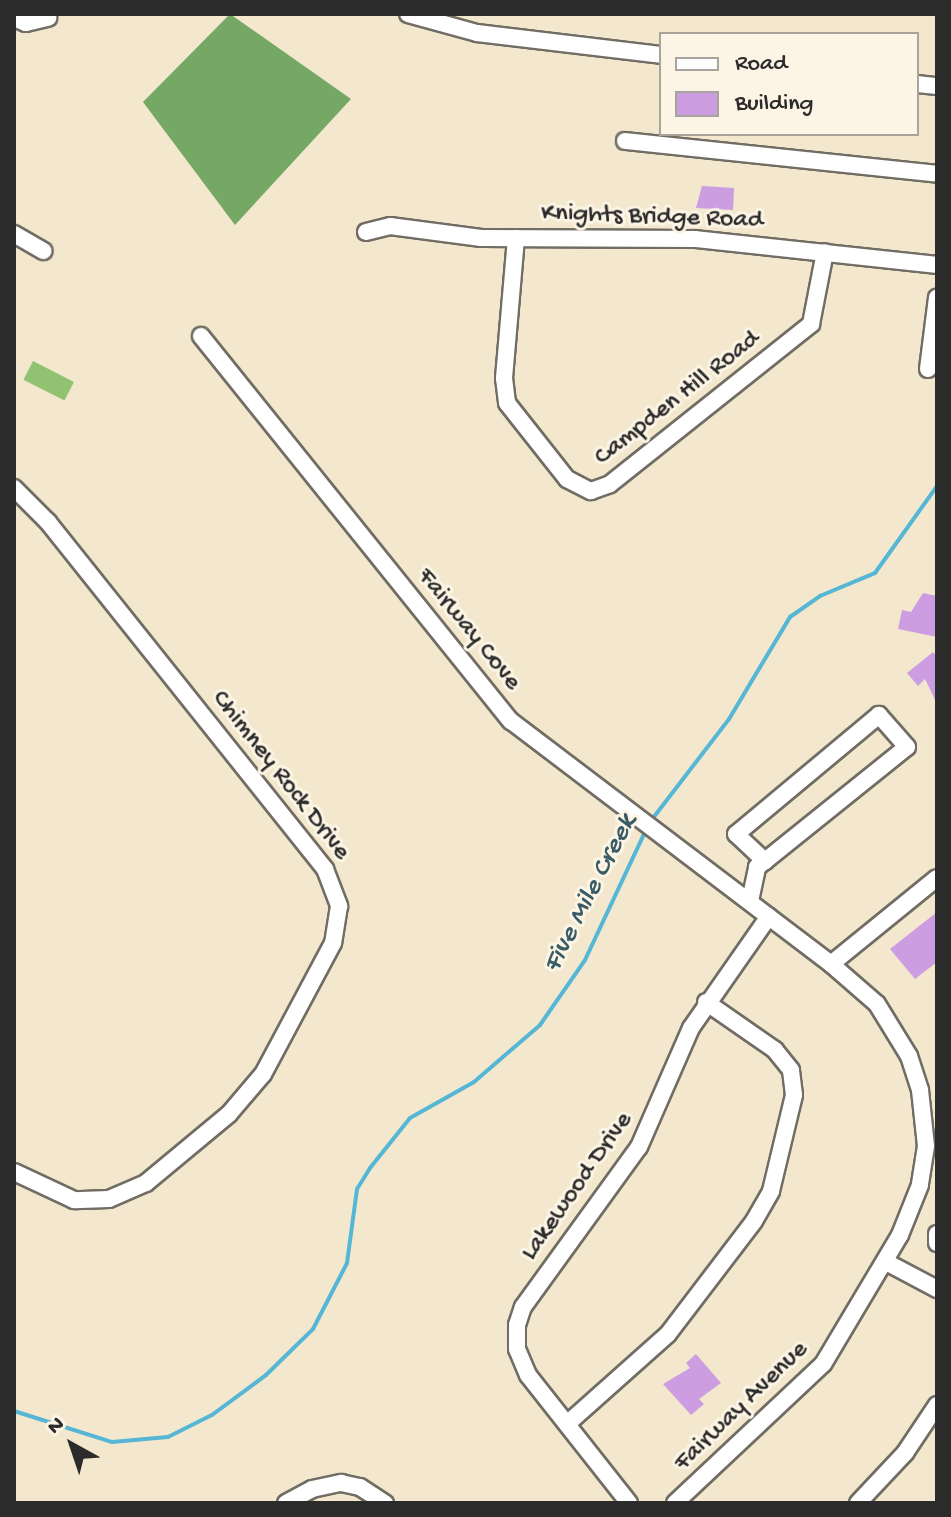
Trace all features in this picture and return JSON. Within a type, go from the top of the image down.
[{"type":"street","points":[[408,14],[446,28],[659,55]]},
{"type":"street","points":[[14,18],[26,23],[48,18]]},
{"type":"street","points":[[625,141],[937,174]]},
{"type":"street","name":"Knights Bridge Road","points":[[366,232],[390,226],[516,238],[695,239],[937,265]]},
{"type":"street","points":[[14,234],[43,251]]},
{"type":"street","name":"Campden Hill Road","points":[[516,238],[504,378],[507,403],[567,479],[591,491],[610,484],[805,331],[818,310],[825,252]]},
{"type":"street","points":[[928,369],[934,344],[937,298]]},
{"type":"street","name":"Fairway Cove","points":[[201,336],[511,721],[750,901]]},
{"type":"street","name":"Chimney Rock Drive","points":[[14,488],[48,522],[325,869],[338,896],[339,919],[333,943],[292,1021],[246,1097],[146,1183],[109,1199],[74,1200],[14,1172]]},
{"type":"street","points":[[765,861],[736,834],[879,715],[907,747],[765,861],[757,867],[750,901],[831,964],[937,878]]},
{"type":"street","name":"Lakewood Drive","points":[[629,1503],[519,1358],[517,1325],[523,1307],[639,1147],[706,1002],[769,916]]},
{"type":"street","name":"Fairway Avenue","points":[[675,1503],[823,1364],[886,1262],[912,1210],[931,1158],[920,1090],[900,1037],[877,1004],[831,964]]},
{"type":"street","points":[[567,1424],[674,1327],[771,1191],[794,1095],[791,1070],[775,1050],[706,1002]]},
{"type":"street","points":[[937,1234],[937,1243]]},
{"type":"street","points":[[886,1262],[937,1289]]},
{"type":"street","points":[[858,1503],[905,1453],[937,1405]]},
{"type":"street","points":[[286,1503],[312,1489],[341,1483],[360,1487],[385,1503]]},
{"type":"green space","points":[[230,14],[351,99],[235,225],[143,102]]},
{"type":"green space","points":[[33,361],[74,382],[64,401],[23,380]]},
{"type":"building","points":[[702,186],[734,188],[733,210],[696,208]]},
{"type":"building","points":[[923,593],[937,596],[937,637],[898,629],[902,610],[911,612]]},
{"type":"building","points":[[933,652],[937,657],[937,704],[925,679],[918,686],[907,673]]},
{"type":"building","points":[[937,912],[937,962],[915,979],[890,949]]},
{"type":"building","points":[[696,1354],[721,1383],[699,1399],[704,1404],[691,1415],[663,1384],[690,1368],[686,1363]]},
{"type":"waterway","name":"Five Mile Creek","points":[[650,822],[729,719],[790,617],[820,596],[875,573],[937,486]]},
{"type":"waterway","name":"Five Mile Creek","points":[[14,1411],[112,1442],[168,1437],[212,1415],[266,1375],[313,1329],[347,1263],[357,1189],[370,1168],[410,1118],[474,1082],[540,1025],[585,960],[646,830]]}]
